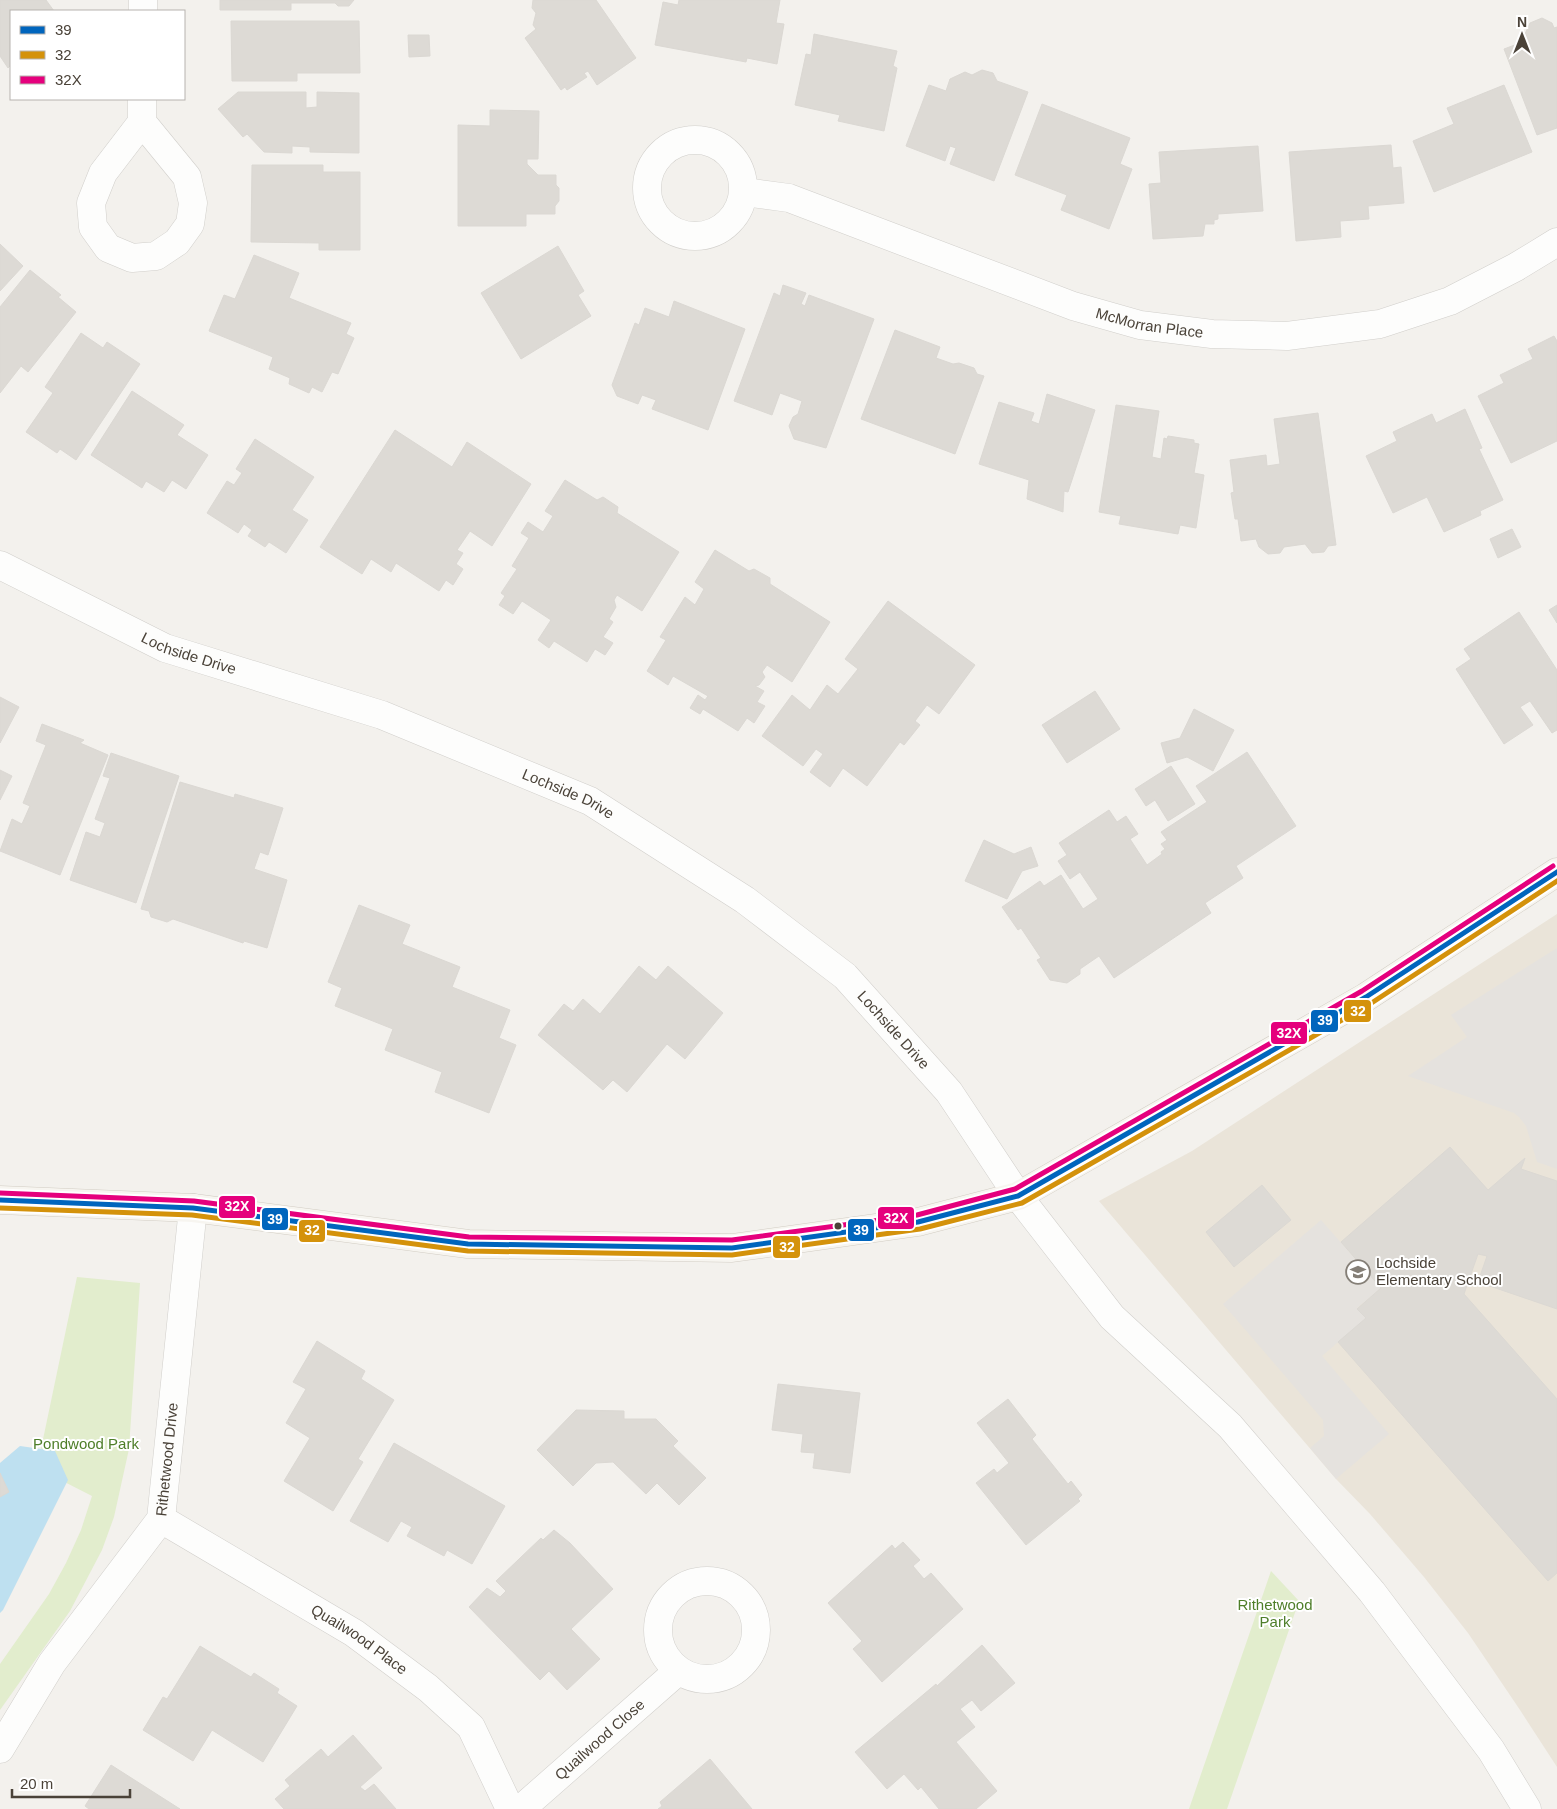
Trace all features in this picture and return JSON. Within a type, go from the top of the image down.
[{"type":"main road","points":[[0,1200],[193,1208],[468,1244],[732,1248],[918,1222],[1018,1196],[1366,997],[1557,872]]},
{"type":"street","points":[[142,111],[187,177],[193,203],[190,224],[177,242],[156,256],[132,258],[108,248],[93,228],[91,203],[103,173],[142,111]]},
{"type":"street","name":"McMorran Place","points":[[744,192],[789,198],[1073,306],[1140,325],[1212,334],[1287,336],[1380,324],[1450,300],[1516,267],[1557,242]]},
{"type":"street","name":"Lochside Drive","points":[[0,565],[165,648],[382,716],[590,801],[745,900],[844,976],[949,1092],[1018,1196],[1112,1317],[1230,1426],[1372,1592],[1492,1750],[1527,1809]]},
{"type":"street","name":"Rithetwood Drive","points":[[0,1749],[52,1664],[161,1519],[193,1208]]},
{"type":"street","name":"Quailwood Place","points":[[161,1519],[354,1633],[428,1688],[471,1727],[510,1809]]},
{"type":"street","name":"Quailwood Close","points":[[521,1809],[678,1671]]},
{"type":"shaded area","name":"Lochside Elementary School","points":[[1557,914],[1557,1767],[1468,1633],[1424,1577],[1370,1514],[1336,1479],[1099,1201],[1192,1151]]},
{"type":"shaded area","points":[[1557,948],[1557,1169],[1537,1162],[1526,1126],[1514,1113],[1408,1076],[1467,1037],[1451,1015]]},
{"type":"shaded area","points":[[1321,1220],[1381,1288],[1357,1308],[1366,1318],[1322,1356],[1389,1434],[1336,1479],[1310,1448],[1324,1436],[1323,1420],[1223,1304]]},
{"type":"green space","name":"Pondwood Park","points":[[77,1277],[140,1283],[129,1449],[114,1517],[102,1550],[70,1611],[0,1710],[0,1664],[49,1594],[66,1563],[81,1530],[92,1496],[37,1468]]},
{"type":"green space","name":"Rithetwood Park","points":[[1271,1571],[1299,1601],[1227,1809],[1189,1809]]},
{"type":"water","points":[[20,1446],[55,1451],[68,1480],[0,1613],[0,1463]]},
{"type":"building","points":[[0,0],[46,0],[53,10],[10,10],[10,66],[8,68],[0,56]]},
{"type":"building","points":[[220,0],[354,0],[349,6],[338,6],[335,3],[291,3],[291,10],[220,10]]},
{"type":"building","points":[[533,0],[596,0],[636,58],[597,85],[588,71],[584,73],[587,77],[567,90],[565,87],[561,90],[525,38],[536,29],[533,25],[536,13],[532,8]]},
{"type":"building","points":[[679,0],[780,0],[776,23],[784,24],[777,64],[747,58],[746,62],[655,45],[663,2],[678,5]]},
{"type":"building","points":[[1542,18],[1552,23],[1554,28],[1557,27],[1557,128],[1537,135],[1504,49],[1528,40],[1525,34],[1530,23]]},
{"type":"building","points":[[231,21],[359,21],[360,73],[297,73],[297,81],[232,81]]},
{"type":"building","points":[[814,34],[897,51],[893,66],[897,68],[884,131],[838,121],[840,115],[795,105],[806,54],[811,55]]},
{"type":"building","points":[[408,35],[429,35],[430,56],[409,57]]},
{"type":"building","points":[[982,70],[993,73],[997,81],[1028,92],[994,181],[950,164],[956,148],[950,146],[945,161],[906,146],[929,85],[946,91],[950,79],[965,72],[972,75]]},
{"type":"building","points":[[1504,85],[1532,152],[1434,192],[1413,141],[1454,124],[1447,108]]},
{"type":"building","points":[[238,92],[306,92],[306,108],[317,107],[317,92],[359,93],[359,153],[310,152],[310,147],[292,146],[292,153],[264,152],[247,134],[243,137],[218,109]]},
{"type":"building","points":[[1042,104],[1130,138],[1120,164],[1132,169],[1109,229],[1061,210],[1067,195],[1015,175]]},
{"type":"building","points":[[490,110],[539,111],[538,159],[527,159],[527,164],[538,175],[556,175],[559,201],[555,206],[555,214],[526,214],[526,226],[458,226],[458,125],[490,126]]},
{"type":"building","points":[[1391,145],[1393,168],[1401,167],[1404,203],[1368,206],[1369,219],[1340,221],[1341,237],[1296,241],[1289,152]]},
{"type":"building","points":[[1258,146],[1263,211],[1218,214],[1218,219],[1214,220],[1214,224],[1205,224],[1203,236],[1153,239],[1149,184],[1161,183],[1159,152]]},
{"type":"building","points":[[252,165],[323,165],[323,172],[360,172],[360,250],[319,250],[319,243],[251,242]]},
{"type":"building","points":[[0,244],[23,266],[0,291]]},
{"type":"building","points":[[558,246],[584,291],[578,295],[591,316],[521,359],[481,293]]},
{"type":"building","points":[[254,255],[299,273],[289,298],[351,323],[346,334],[354,338],[338,374],[332,372],[322,392],[312,387],[309,393],[289,384],[290,378],[269,369],[273,357],[209,331],[224,295],[235,299]]},
{"type":"building","points":[[30,270],[61,295],[58,297],[76,312],[28,372],[21,366],[0,393],[0,307]]},
{"type":"building","points":[[783,285],[806,293],[801,304],[805,306],[809,295],[874,319],[826,448],[794,439],[789,426],[793,417],[798,414],[802,401],[780,393],[772,415],[734,401],[774,293],[780,296]]},
{"type":"building","points":[[674,301],[745,329],[708,430],[652,409],[656,400],[642,395],[638,404],[617,396],[612,385],[635,323],[639,325],[645,308],[669,317]]},
{"type":"building","points":[[895,330],[940,347],[936,358],[974,368],[977,374],[984,376],[955,454],[861,419]]},
{"type":"building","points":[[81,333],[103,348],[107,342],[140,364],[76,460],[60,449],[57,453],[26,432],[53,393],[45,387]]},
{"type":"building","points":[[1554,336],[1557,341],[1557,441],[1511,463],[1478,396],[1504,383],[1500,375],[1533,359],[1528,349]]},
{"type":"building","points":[[132,391],[184,425],[177,435],[208,455],[186,489],[172,480],[164,492],[146,481],[142,488],[91,455]]},
{"type":"building","points":[[1047,394],[1095,410],[1068,492],[1064,491],[1063,512],[1027,499],[1029,480],[979,464],[999,402],[1034,413],[1031,421],[1039,424]]},
{"type":"building","points":[[1116,405],[1159,411],[1152,457],[1161,459],[1164,438],[1167,439],[1168,436],[1194,440],[1194,443],[1199,444],[1194,473],[1204,475],[1196,528],[1180,525],[1178,534],[1119,524],[1121,516],[1099,512]]},
{"type":"building","points":[[1465,409],[1482,448],[1479,449],[1503,500],[1480,511],[1481,515],[1444,532],[1427,497],[1393,513],[1366,456],[1397,441],[1393,432],[1432,414],[1436,423]]},
{"type":"building","points":[[1318,413],[1336,545],[1328,546],[1324,552],[1312,553],[1305,544],[1284,547],[1280,553],[1268,554],[1259,547],[1256,539],[1241,541],[1238,519],[1235,519],[1231,493],[1234,492],[1230,460],[1266,455],[1267,466],[1280,464],[1274,419]]},
{"type":"building","points":[[395,430],[452,467],[467,442],[531,484],[492,546],[470,531],[457,550],[463,553],[456,564],[463,569],[453,585],[446,580],[439,591],[396,563],[391,572],[371,559],[362,574],[320,547]]},
{"type":"building","points":[[255,439],[314,477],[292,510],[308,520],[286,553],[269,542],[265,547],[248,536],[252,530],[244,524],[238,533],[207,513],[227,481],[234,485],[242,473],[236,469]]},
{"type":"building","points":[[565,480],[597,500],[603,497],[618,507],[617,513],[679,552],[642,611],[617,595],[614,600],[616,607],[609,619],[613,622],[603,637],[613,643],[605,655],[595,649],[587,662],[554,641],[549,648],[538,640],[551,620],[522,601],[513,614],[499,605],[505,596],[501,593],[517,569],[512,566],[529,538],[521,533],[528,522],[543,532],[553,516],[545,511]]},
{"type":"building","points":[[1512,529],[1521,547],[1498,558],[1490,539]]},
{"type":"building","points":[[715,550],[749,571],[754,569],[770,578],[770,584],[830,622],[792,682],[767,665],[762,672],[765,677],[759,685],[755,686],[764,691],[757,702],[765,706],[754,723],[747,718],[738,731],[703,709],[700,714],[690,708],[698,695],[705,700],[708,696],[673,676],[668,685],[647,671],[666,640],[660,637],[685,597],[695,605],[704,589],[695,582]]},
{"type":"building","points":[[888,601],[975,665],[939,714],[927,705],[915,721],[920,725],[904,745],[900,742],[867,786],[843,768],[830,787],[810,772],[823,754],[816,749],[803,766],[762,736],[792,695],[810,710],[827,685],[838,694],[858,669],[845,659]]},
{"type":"building","points":[[1557,605],[1557,623],[1549,610]]},
{"type":"building","points":[[1519,612],[1557,670],[1557,730],[1552,733],[1530,701],[1520,707],[1533,725],[1504,744],[1456,669],[1471,659],[1464,649]]},
{"type":"building","points":[[1095,691],[1120,729],[1067,763],[1042,725]]},
{"type":"building","points":[[0,697],[19,707],[0,743]]},
{"type":"building","points":[[1194,709],[1234,730],[1213,771],[1187,757],[1167,763],[1161,743],[1180,738]]},
{"type":"building","points":[[42,724],[84,740],[80,743],[108,755],[60,875],[0,851],[12,819],[22,824],[30,806],[23,803],[46,745],[36,741]]},
{"type":"building","points":[[1247,752],[1296,826],[1236,866],[1243,878],[1205,903],[1211,913],[1114,978],[1099,956],[1080,969],[1080,974],[1067,983],[1050,980],[1037,960],[1041,958],[1021,928],[1018,930],[1002,907],[1040,881],[1044,886],[1061,875],[1083,909],[1098,899],[1080,872],[1070,879],[1058,861],[1067,855],[1059,843],[1109,810],[1117,822],[1126,816],[1138,834],[1130,839],[1147,865],[1162,854],[1161,852],[1165,849],[1161,844],[1167,840],[1161,832],[1207,802],[1196,786]]},
{"type":"building","points":[[111,753],[179,776],[136,903],[70,880],[86,832],[100,837],[105,823],[95,819],[110,778],[103,776]]},
{"type":"building","points":[[1171,766],[1195,804],[1168,821],[1155,800],[1146,806],[1135,789]]},
{"type":"building","points":[[0,770],[12,776],[0,800]]},
{"type":"building","points":[[180,782],[234,798],[235,794],[283,808],[268,855],[260,852],[254,869],[287,880],[267,948],[244,941],[243,943],[173,919],[167,922],[151,917],[149,911],[141,909]]},
{"type":"building","points":[[984,840],[1014,854],[1031,847],[1038,866],[1022,871],[1007,899],[965,881]]},
{"type":"building","points":[[359,905],[410,925],[402,944],[460,967],[452,987],[510,1010],[499,1038],[516,1045],[489,1113],[435,1092],[442,1072],[385,1050],[393,1029],[335,1006],[342,988],[328,982]]},
{"type":"building","points":[[639,966],[656,980],[668,966],[723,1013],[685,1059],[667,1044],[627,1092],[613,1080],[603,1090],[538,1035],[564,1004],[573,1011],[583,999],[600,1014]]},
{"type":"building","name":"Lochside Elementary School","points":[[1450,1147],[1488,1190],[1525,1158],[1521,1169],[1557,1181],[1557,1309],[1478,1282],[1487,1256],[1478,1254],[1464,1294],[1557,1399],[1557,1573],[1548,1581],[1338,1342],[1366,1318],[1357,1309],[1381,1288],[1341,1242]]},
{"type":"building","points":[[1262,1185],[1291,1220],[1234,1267],[1206,1232]]},
{"type":"building","points":[[317,1341],[365,1371],[361,1379],[394,1400],[358,1459],[363,1462],[333,1511],[284,1481],[310,1438],[286,1423],[306,1389],[293,1382]]},
{"type":"building","points":[[778,1384],[860,1393],[850,1473],[813,1468],[815,1453],[801,1452],[803,1434],[772,1430]]},
{"type":"building","points":[[1008,1399],[1036,1435],[1032,1439],[1068,1484],[1071,1481],[1082,1495],[1078,1499],[1080,1501],[1026,1545],[976,1483],[994,1469],[997,1473],[1009,1463],[977,1423]]},
{"type":"building","points":[[576,1410],[624,1411],[624,1419],[656,1419],[678,1441],[673,1446],[706,1478],[679,1505],[657,1483],[646,1494],[613,1462],[596,1463],[573,1486],[537,1450]]},
{"type":"building","points":[[394,1443],[505,1506],[472,1564],[447,1550],[444,1556],[407,1536],[412,1527],[401,1521],[388,1542],[350,1521]]},
{"type":"building","points":[[0,1473],[9,1492],[0,1497]]},
{"type":"building","points":[[554,1530],[570,1543],[613,1589],[571,1629],[600,1659],[567,1690],[549,1671],[540,1680],[469,1607],[487,1588],[500,1597],[506,1591],[496,1581],[541,1538],[543,1540]]},
{"type":"building","points":[[903,1542],[920,1560],[913,1566],[924,1579],[931,1573],[963,1609],[882,1682],[853,1649],[862,1641],[828,1603],[892,1545],[895,1549]]},
{"type":"building","points":[[982,1645],[1015,1683],[981,1711],[972,1700],[960,1709],[975,1727],[956,1742],[997,1791],[976,1809],[939,1809],[921,1787],[918,1790],[904,1774],[887,1789],[855,1752],[936,1684],[937,1686]]},
{"type":"building","points":[[200,1646],[251,1677],[254,1673],[279,1689],[277,1693],[297,1706],[263,1762],[212,1730],[193,1761],[143,1730],[163,1697],[167,1699]]},
{"type":"building","points":[[353,1735],[382,1768],[360,1787],[365,1791],[374,1784],[396,1809],[284,1809],[275,1799],[290,1786],[285,1780],[321,1749],[328,1757]]},
{"type":"building","points":[[710,1759],[752,1809],[658,1809],[662,1806],[660,1802]]},
{"type":"building","points":[[111,1765],[180,1809],[89,1809],[85,1806]]},
{"type":"transit line","name":"32X","points":[[0,1193],[194,1201],[469,1237],[732,1240],[917,1215],[1015,1189],[1362,991],[1553,866]]},
{"type":"transit line","name":"39","points":[[0,1200],[193,1208],[468,1244],[732,1248],[918,1222],[1018,1196],[1366,997],[1557,872]]},
{"type":"transit line","name":"32","points":[[0,1208],[192,1215],[468,1251],[732,1255],[920,1229],[1022,1203],[1370,1004],[1557,881]]},
{"type":"place","name":"Lochside Elementary School","points":[[1358,1272]]}]
